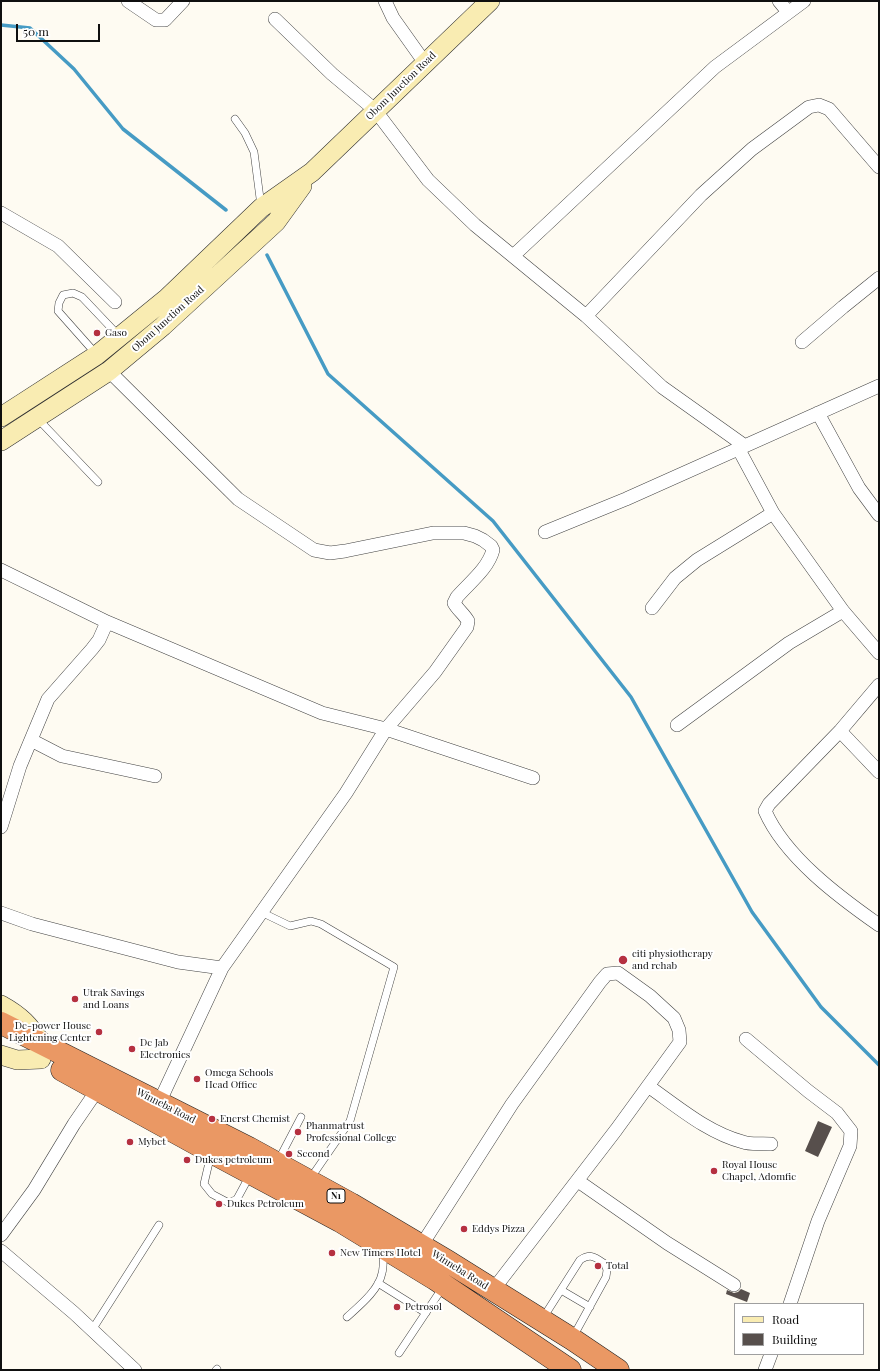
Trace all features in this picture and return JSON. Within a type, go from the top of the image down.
[{"type":"highway","name":"Winneba Road","points":[[1,1023],[98,1089],[251,1174],[340,1221],[444,1286],[548,1364],[570,1370]]},
{"type":"highway","name":"Winneba Road","points":[[1,1039],[41,1051],[159,1103],[277,1163],[422,1246],[542,1320],[618,1370]]},
{"type":"main road","name":"Obom Junction Road","points":[[1,417],[97,355],[166,298],[261,208],[312,172],[486,2]]},
{"type":"main road","name":"Obom Junction Road","points":[[1,441],[109,371],[163,326],[276,222],[312,172]]},
{"type":"main road","name":"Winneba Road","points":[[1,1005],[28,1024],[41,1051],[17,1060],[1,1055]]},
{"type":"street","points":[[128,1],[156,20],[165,20],[183,1]]},
{"type":"street","points":[[385,1],[393,18],[425,63]]},
{"type":"street","points":[[779,1],[788,12]]},
{"type":"street","points":[[513,256],[715,67],[804,1]]},
{"type":"street","points":[[275,19],[332,74],[375,110],[428,180],[475,225],[586,316],[662,386],[741,447],[773,513],[843,612],[879,653]]},
{"type":"street","points":[[586,316],[701,195],[752,149],[809,107],[819,105],[829,108],[879,167]]},
{"type":"street","points":[[1,213],[58,246],[115,302]]},
{"type":"street","points":[[802,342],[879,278]]},
{"type":"street","points":[[109,371],[238,498],[314,550],[330,553],[346,551],[433,532],[464,534],[483,540],[493,550],[492,556],[457,597],[454,603],[468,621],[467,627],[435,672],[386,729],[346,793],[222,968],[159,1103]]},
{"type":"street","points":[[545,532],[626,499],[879,386]]},
{"type":"street","points":[[818,413],[859,488],[879,515]]},
{"type":"street","points":[[652,608],[675,578],[697,560],[773,513]]},
{"type":"street","points":[[1,570],[107,622],[322,713],[386,729],[533,778]]},
{"type":"street","points":[[677,725],[783,647],[843,612]]},
{"type":"street","points":[[1,827],[20,766],[48,700],[99,640],[107,622]]},
{"type":"street","points":[[879,685],[840,731],[769,804],[765,812],[786,845],[818,877],[859,911],[879,925]]},
{"type":"street","points":[[840,731],[879,772]]},
{"type":"street","points":[[31,740],[62,756],[155,776]]},
{"type":"street","points":[[1,913],[32,924],[178,962],[222,968]]},
{"type":"street","points":[[422,1246],[512,1104],[600,982],[607,974],[618,973],[650,996],[674,1018],[679,1030],[680,1042],[578,1180],[493,1290]]},
{"type":"street","points":[[746,1039],[808,1091],[837,1113],[851,1131],[850,1146],[818,1221],[790,1303]]},
{"type":"street","points":[[648,1086],[705,1125],[725,1136],[744,1143],[771,1144]]},
{"type":"street","points":[[1,1235],[34,1190],[74,1124],[98,1089]]},
{"type":"street","points":[[578,1180],[666,1243],[734,1285]]},
{"type":"street","points":[[1,1251],[92,1330],[135,1370]]},
{"type":"street","points":[[765,1370],[771,1355]]},
{"type":"lane","points":[[235,119],[245,133],[254,152],[261,208]]},
{"type":"lane","points":[[97,355],[58,311],[58,303],[63,295],[73,293],[82,296],[120,337]]},
{"type":"lane","points":[[37,418],[98,482]]},
{"type":"lane","points":[[261,912],[290,926],[311,921],[321,924],[394,967],[350,1122],[309,1181]]},
{"type":"lane","points":[[277,1163],[301,1117]]},
{"type":"lane","points":[[211,1152],[204,1184],[212,1194],[228,1203],[237,1199],[251,1174]]},
{"type":"lane","points":[[92,1330],[158,1225]]},
{"type":"lane","points":[[347,1318],[365,1300],[378,1283],[382,1275],[384,1248]]},
{"type":"lane","points":[[542,1320],[580,1260],[587,1256],[593,1256],[605,1264],[607,1270],[606,1277],[572,1339]]},
{"type":"lane","points":[[378,1283],[426,1313]]},
{"type":"lane","points":[[399,1353],[444,1286]]},
{"type":"lane","points":[[561,1290],[590,1308]]},
{"type":"building","points":[[818,1121],[832,1127],[818,1157],[805,1151]]},
{"type":"building","points":[[741,1289],[750,1293],[747,1302],[726,1294],[727,1290],[734,1293]]},
{"type":"waterway","points":[[1,25],[30,28],[74,69],[123,129],[226,210]]},
{"type":"waterway","points":[[267,255],[328,374],[493,521],[631,697],[752,912],[821,1007],[879,1065]]},
{"type":"place","name":"Gaso","points":[[97,333]]},
{"type":"place","name":"citi physiotherapy and rehab","points":[[623,960]]},
{"type":"place","name":"Utrak Savings and Loans","points":[[75,999]]},
{"type":"place","name":"De-power House Lightening Center","points":[[99,1032]]},
{"type":"place","name":"De Jab Electronics","points":[[132,1049]]},
{"type":"place","name":"Omega Schools Head Office","points":[[197,1079]]},
{"type":"place","name":"Enerst Chemist","points":[[212,1119]]},
{"type":"place","name":"Phanmatrust Professional College","points":[[298,1132]]},
{"type":"place","name":"Mybet","points":[[130,1142]]},
{"type":"place","name":"Second","points":[[289,1154]]},
{"type":"place","name":"Dukes petroleum","points":[[187,1160]]},
{"type":"place","name":"Royal House Chapel, Adomfie","points":[[714,1171]]},
{"type":"place","name":"Dukes Petroleum","points":[[219,1204]]},
{"type":"place","name":"Eddys Pizza","points":[[464,1229]]},
{"type":"place","name":"New Timers Hotel","points":[[332,1253]]},
{"type":"place","name":"Total","points":[[598,1266]]},
{"type":"place","name":"Petrosol","points":[[397,1307]]}]
